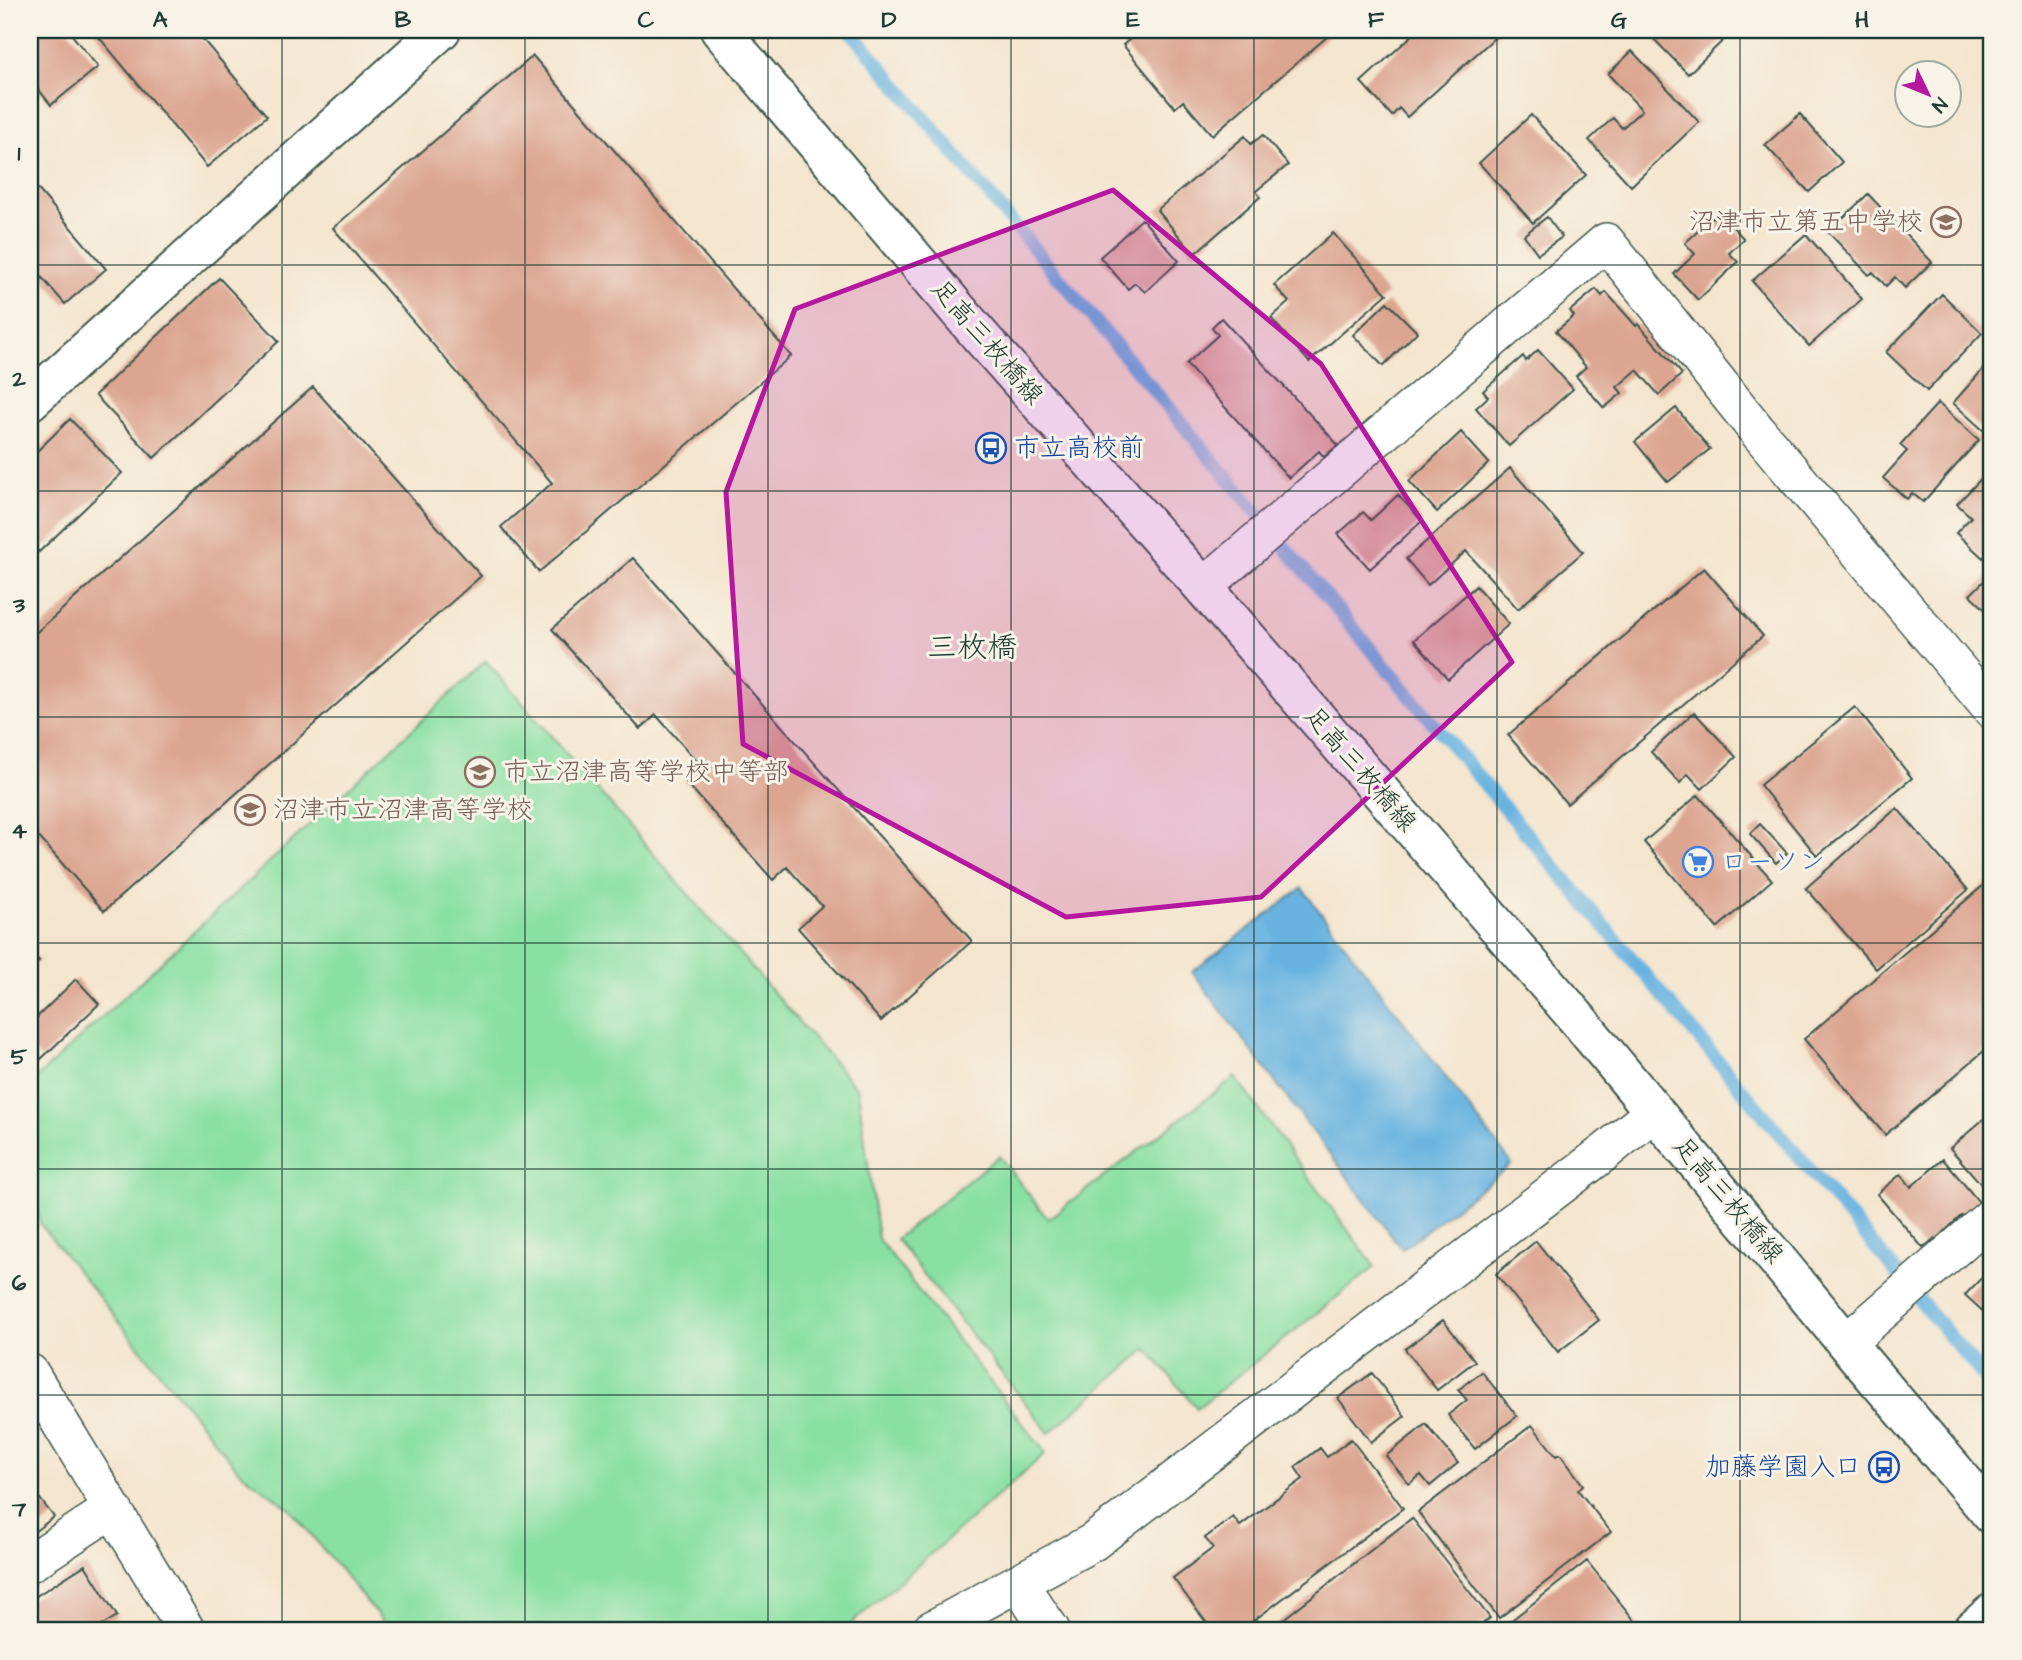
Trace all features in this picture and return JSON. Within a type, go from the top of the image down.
[{"type":"main road","points":[[30,401],[441,30]]},
{"type":"main road","name":"足高三枚橋線","points":[[720,30],[981,337],[1203,587],[1655,1111],[1992,1515]]},
{"type":"main road","points":[[1973,1630],[1992,1613]]},
{"type":"street","points":[[1203,587],[1606,242],[1759,433],[1992,710]]},
{"type":"street","points":[[931,1630],[1093,1542],[1594,1161],[1655,1111]]},
{"type":"street","points":[[1846,1343],[1992,1216]]},
{"type":"street","points":[[30,1373],[186,1630]]},
{"type":"street","points":[[30,1563],[112,1509]]},
{"type":"street","points":[[1018,1583],[1051,1630]]},
{"type":"highlighted area","points":[[1113,190],[1321,364],[1512,662],[1261,897],[1066,917],[743,744],[726,492],[795,309]]},
{"type":"green space","points":[[486,661],[858,1090],[878,1239],[1046,1453],[844,1630],[390,1630],[290,1509],[239,1471],[40,1224],[30,1141],[30,1084]]},
{"type":"green space","points":[[1235,1077],[1375,1267],[1197,1408],[1147,1349],[1049,1433],[896,1239],[999,1156],[1048,1219]]},
{"type":"water","points":[[1302,888],[1512,1164],[1402,1249],[1192,972]]},
{"type":"building","points":[[30,30],[68,30],[98,67],[51,105],[30,79]]},
{"type":"building","points":[[93,30],[195,30],[267,116],[207,167]]},
{"type":"building","points":[[1141,30],[1335,30],[1212,135],[1183,101],[1175,108],[1123,45]]},
{"type":"building","points":[[1418,30],[1503,30],[1407,117],[1399,108],[1392,116],[1361,82]]},
{"type":"building","points":[[1656,30],[1734,30],[1688,74],[1650,35]]},
{"type":"building","points":[[1765,30],[1782,30],[1773,38]]},
{"type":"building","points":[[1632,51],[1699,122],[1631,186],[1589,140],[1613,118],[1622,128],[1642,110],[1608,74]]},
{"type":"building","points":[[533,56],[791,356],[539,572],[501,527],[552,483],[333,228]]},
{"type":"building","points":[[1800,114],[1842,162],[1809,192],[1765,145]]},
{"type":"building","points":[[1531,115],[1586,175],[1533,223],[1479,163]]},
{"type":"building","points":[[1263,135],[1288,165],[1256,191],[1260,197],[1194,254],[1157,210],[1245,136],[1251,144]]},
{"type":"building","points":[[36,187],[106,269],[65,304],[30,264],[30,192]]},
{"type":"building","points":[[1868,194],[1932,262],[1905,288],[1895,277],[1886,286],[1873,272],[1869,275],[1828,232]]},
{"type":"building","points":[[1719,212],[1744,239],[1729,253],[1738,262],[1698,300],[1674,274],[1695,254],[1685,243]]},
{"type":"building","points":[[1547,217],[1562,237],[1538,254],[1524,235]]},
{"type":"building","points":[[1142,219],[1179,261],[1145,292],[1135,283],[1128,289],[1100,257]]},
{"type":"building","points":[[1333,233],[1387,294],[1309,362],[1271,318],[1289,302],[1274,285]]},
{"type":"building","points":[[1806,234],[1862,299],[1809,346],[1752,281]]},
{"type":"building","points":[[219,278],[279,341],[154,458],[95,395]]},
{"type":"building","points":[[1596,289],[1602,296],[1606,292],[1682,374],[1659,395],[1637,370],[1617,387],[1622,393],[1604,408],[1576,376],[1586,367],[1556,331],[1574,316],[1570,311]]},
{"type":"building","points":[[1942,294],[1982,333],[1927,391],[1886,352]]},
{"type":"building","points":[[1387,302],[1417,332],[1383,366],[1353,335]]},
{"type":"building","points":[[1221,318],[1338,445],[1324,457],[1319,451],[1289,478],[1186,364],[1218,335],[1212,327]]},
{"type":"building","points":[[1538,350],[1573,389],[1509,446],[1476,408],[1488,397],[1483,391],[1523,356],[1526,361]]},
{"type":"building","points":[[1992,359],[1992,421],[1984,431],[1953,403]]},
{"type":"building","points":[[313,387],[481,576],[104,911],[30,827],[30,638]]},
{"type":"building","points":[[1938,403],[1979,440],[1923,502],[1912,493],[1907,499],[1883,478],[1907,451],[1900,445]]},
{"type":"building","points":[[1676,408],[1710,449],[1668,482],[1635,442]]},
{"type":"building","points":[[70,419],[122,473],[39,552],[30,543],[30,458]]},
{"type":"building","points":[[1461,432],[1489,463],[1437,512],[1409,481]]},
{"type":"building","points":[[1992,467],[1992,548],[1983,558],[1956,533],[1971,517],[1957,504]]},
{"type":"building","points":[[1510,468],[1583,552],[1518,609],[1466,551],[1428,585],[1406,559]]},
{"type":"building","points":[[1398,495],[1422,521],[1370,569],[1338,534],[1363,512],[1371,520]]},
{"type":"building","points":[[633,558],[972,941],[881,1021],[798,928],[822,906],[787,867],[773,880],[685,781],[701,766],[656,715],[640,729],[552,629]]},
{"type":"building","points":[[1704,568],[1763,636],[1567,804],[1508,735]]},
{"type":"building","points":[[1992,573],[1992,616],[1970,595]]},
{"type":"building","points":[[1476,586],[1509,624],[1448,679],[1414,640]]},
{"type":"building","points":[[1855,707],[1912,778],[1817,856],[1760,785]]},
{"type":"building","points":[[1694,712],[1736,757],[1702,789],[1688,774],[1680,783],[1651,752]]},
{"type":"building","points":[[1698,795],[1772,880],[1717,928],[1644,842]]},
{"type":"building","points":[[1897,808],[1968,890],[1876,969],[1806,888]]},
{"type":"building","points":[[1760,824],[1787,853],[1776,863],[1750,834]]},
{"type":"building","points":[[1992,878],[1992,1044],[1885,1135],[1804,1039]]},
{"type":"building","points":[[30,950],[39,961],[30,970]]},
{"type":"building","points":[[76,979],[99,1004],[41,1059],[30,1047],[30,1024]]},
{"type":"building","points":[[1992,1112],[1992,1197],[1950,1148]]},
{"type":"building","points":[[1943,1159],[1984,1208],[1967,1222],[1961,1216],[1944,1232],[1949,1238],[1941,1245],[1935,1238],[1923,1248],[1877,1194],[1901,1174],[1911,1187]]},
{"type":"building","points":[[1536,1241],[1599,1320],[1558,1352],[1496,1274]]},
{"type":"building","points":[[1992,1267],[1992,1310],[1987,1315],[1965,1295]]},
{"type":"building","points":[[1443,1320],[1475,1361],[1437,1390],[1405,1349]]},
{"type":"building","points":[[1482,1372],[1517,1416],[1475,1449],[1448,1415],[1467,1400],[1458,1390]]},
{"type":"building","points":[[1372,1373],[1405,1416],[1371,1442],[1338,1398]]},
{"type":"building","points":[[1426,1424],[1458,1463],[1430,1486],[1421,1475],[1409,1484],[1386,1456]]},
{"type":"building","points":[[1532,1425],[1556,1456],[1560,1454],[1583,1485],[1578,1490],[1611,1532],[1499,1618],[1418,1512]]},
{"type":"building","points":[[1351,1439],[1403,1508],[1241,1630],[1212,1630],[1173,1578],[1213,1548],[1205,1538],[1233,1517],[1240,1526],[1303,1479],[1295,1467],[1320,1448],[1327,1457]]},
{"type":"building","points":[[30,1486],[54,1517],[30,1535]]},
{"type":"building","points":[[1412,1518],[1490,1618],[1474,1630],[1272,1628]]},
{"type":"building","points":[[1587,1561],[1642,1630],[1499,1630]]},
{"type":"building","points":[[85,1565],[117,1616],[94,1630],[30,1630],[30,1600]]},
{"type":"waterway","points":[[850,30],[1259,515]]},
{"type":"waterway","points":[[1282,544],[1992,1386]]},
{"type":"place","name":"沼津市立第五中学校","points":[[1946,222]]},
{"type":"place","name":"市立高校前","points":[[991,448]]},
{"type":"place","name":"市立沼津高等学校中等部","points":[[480,772]]},
{"type":"place","name":"沼津市立沼津高等学校","points":[[250,810]]},
{"type":"place","name":"ローソン","points":[[1698,862]]},
{"type":"place","name":"加藤学園入口","points":[[1884,1467]]},
{"type":"district","name":"三枚橋","points":[[972,648]]}]
